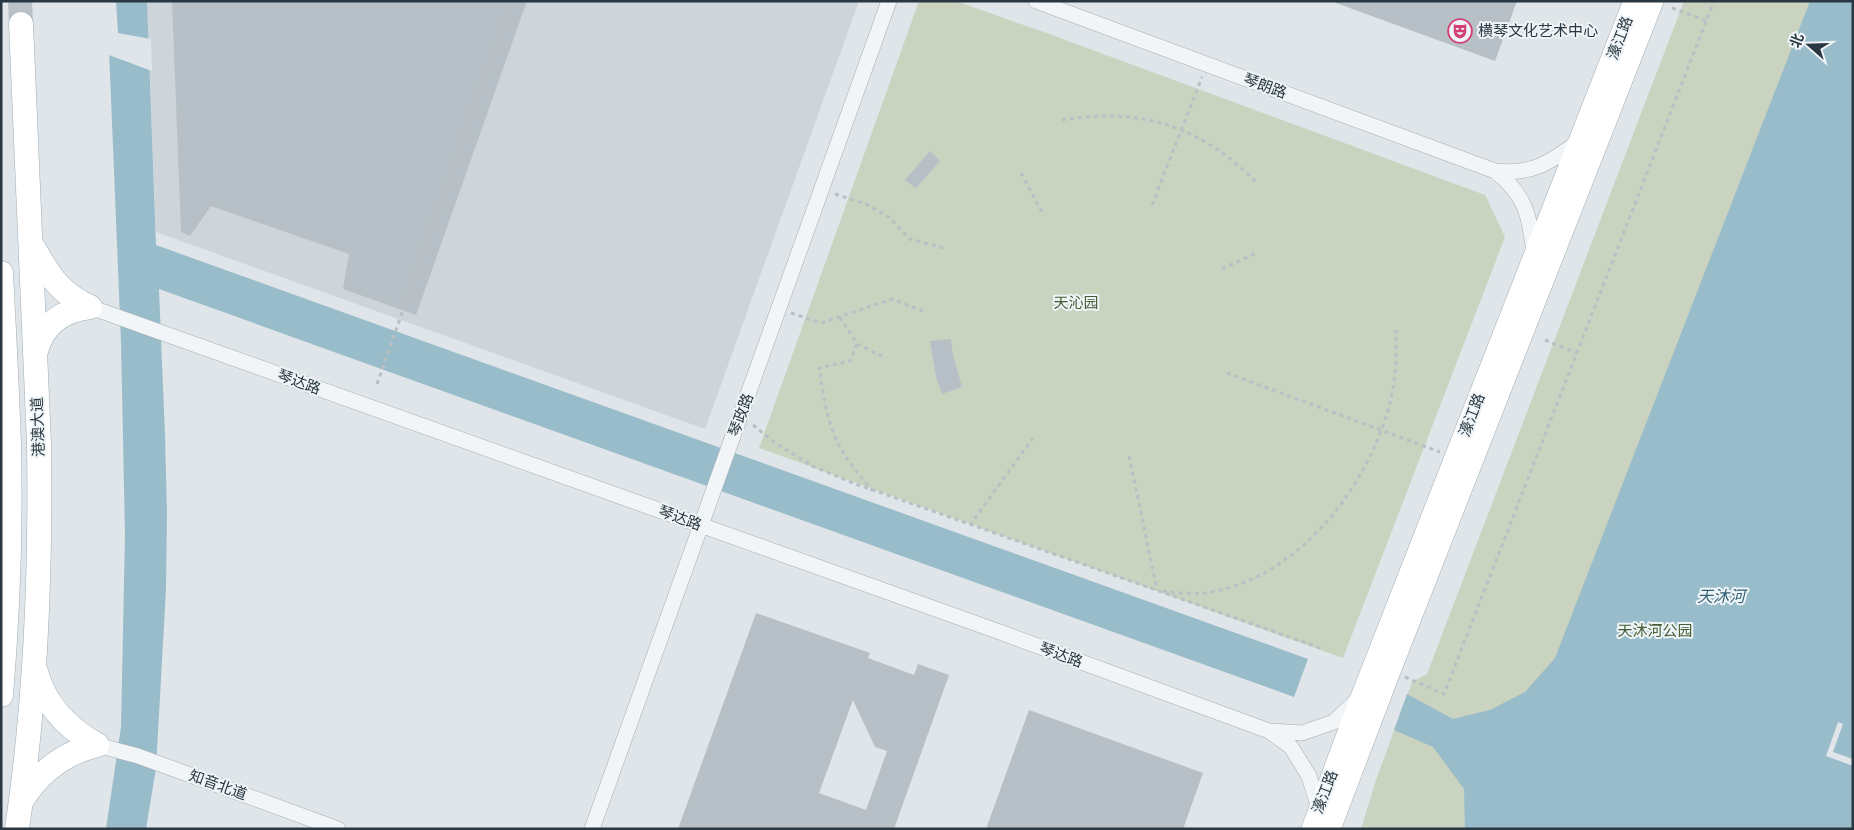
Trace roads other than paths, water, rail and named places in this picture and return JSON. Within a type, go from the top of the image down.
[{"type":"main road","name":"濠江路","points":[[1312,829],[1362,695],[1634,1]]},
{"type":"main road","name":"濠江路","points":[[1330,829],[1390,671],[1662,5]]},
{"type":"main road","name":"港澳大道","points":[[17,829],[34,666],[40,507],[21,24]]},
{"type":"main road","points":[[30,242],[53,281],[70,296],[90,307]]},
{"type":"main road","name":"港澳大道","points":[[1,273],[9,444],[8,587],[1,695]]},
{"type":"main road","points":[[35,353],[43,333],[58,317],[79,308],[90,307]]},
{"type":"main road","points":[[34,666],[44,694],[61,718],[78,733],[97,744]]},
{"type":"main road","points":[[21,801],[37,778],[58,760],[83,748],[97,744]]},
{"type":"street","name":"琴政路","points":[[592,829],[889,1]]},
{"type":"street","name":"琴朗路","points":[[1036,1],[1495,171]]},
{"type":"street","points":[[1495,171],[1518,172],[1542,166],[1579,142]]},
{"type":"street","points":[[1495,171],[1514,188],[1521,198],[1530,222],[1534,255]]},
{"type":"street","name":"琴达路","points":[[90,307],[1269,731]]},
{"type":"street","points":[[1269,731],[1302,733],[1334,722],[1362,695]]},
{"type":"street","points":[[1269,731],[1291,747],[1309,776],[1319,809]]},
{"type":"street","name":"知音北道","points":[[97,744],[168,767],[338,829]]},
{"type":"water","points":[[107,1],[147,1],[156,245],[1308,659],[1294,697],[159,289],[167,512],[166,589],[156,768],[146,829],[106,829],[121,727],[125,535],[121,342]]},
{"type":"water","name":"天沐河","points":[[1810,1],[1853,1],[1853,829],[1465,829],[1464,789],[1433,747],[1394,730],[1407,694],[1453,719],[1490,710],[1525,692],[1555,658]]},
{"type":"tunnel","points":[[20,1],[21,24]]},
{"type":"place","name":"横琴文化艺术中心","points":[[1460,31]]},
{"type":"park label","name":"天沁园","points":[[1076,303]]},
{"type":"park label","name":"天沐河公园","points":[[1655,631]]}]
